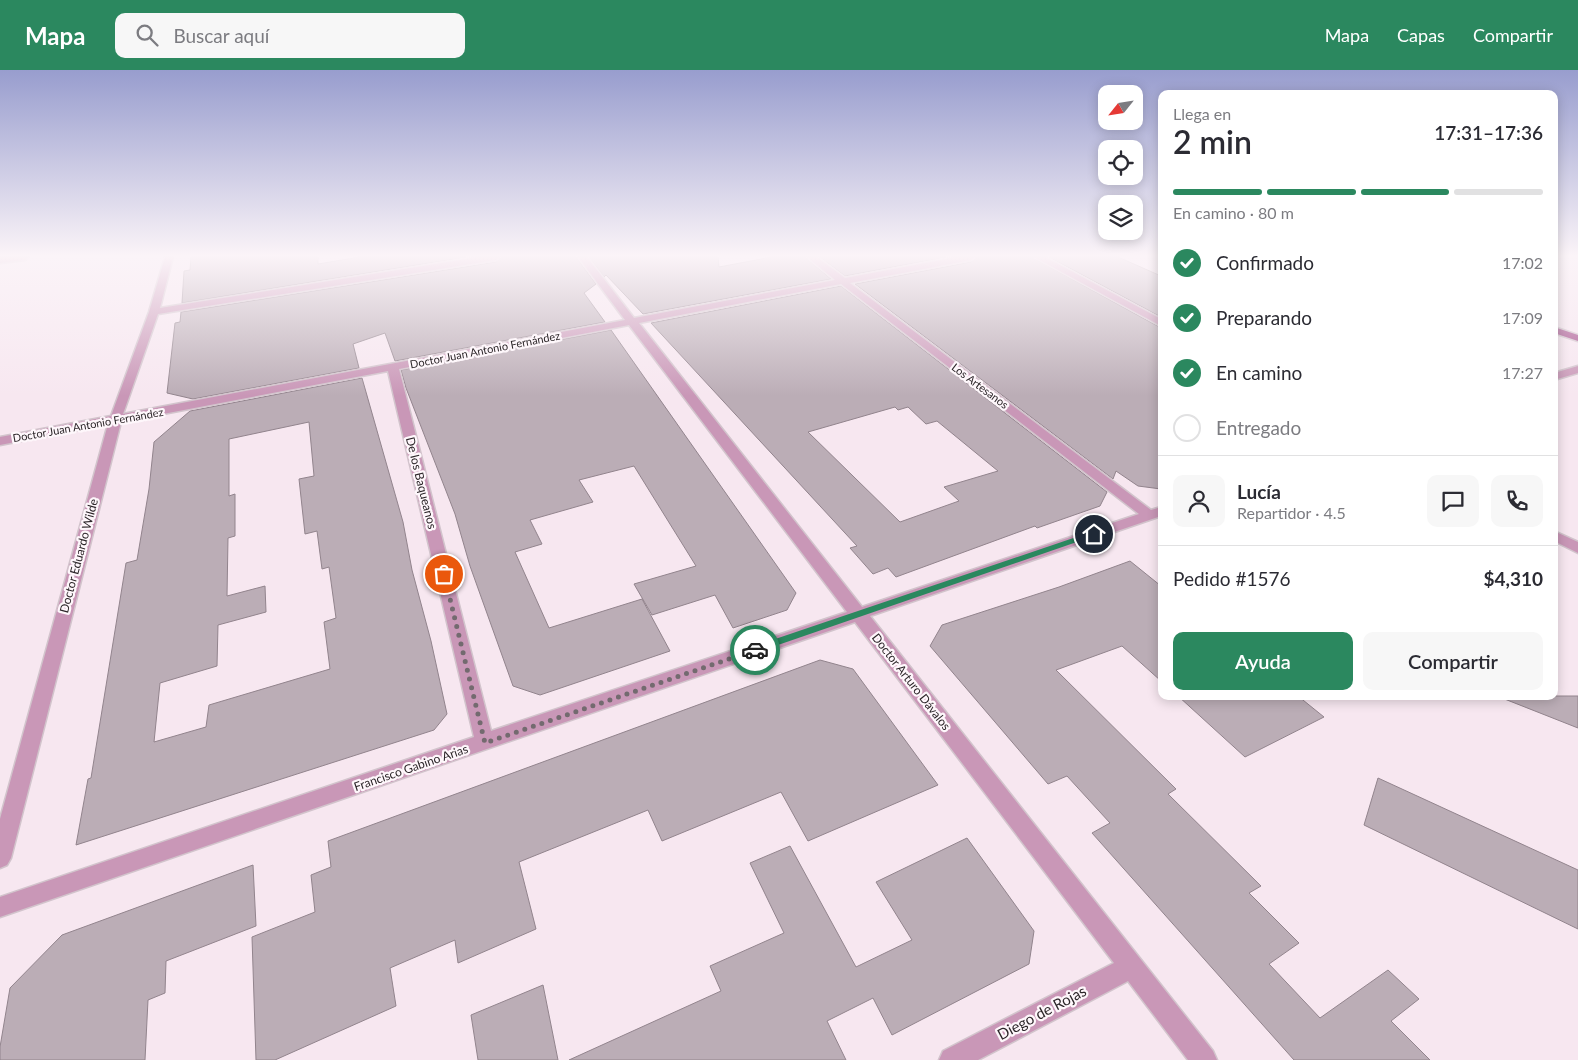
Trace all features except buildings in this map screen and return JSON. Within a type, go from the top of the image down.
[{"type":"main road","points":[[1558,331],[1578,338]]},
{"type":"street","name":"Doctor Eduardo Wilde","points":[[0,858],[115,421],[157,303]]},
{"type":"street","points":[[154,312],[209,303]]},
{"type":"street","name":"Doctor Arturo Dávalos","points":[[618,303],[1204,1060]]},
{"type":"street","name":"Doctor Juan Antonio Fernández","points":[[0,442],[729,303]]},
{"type":"street","name":"Los Artesanos","points":[[873,303],[1155,513]]},
{"type":"street","points":[[1124,303],[1158,321]]},
{"type":"street","name":"De los Baqueanos","points":[[393,368],[485,743]]},
{"type":"street","points":[[1558,376],[1578,369]]},
{"type":"street","name":"Francisco Gabino Arias","points":[[0,907],[1155,513]]},
{"type":"street","points":[[1558,537],[1578,548]]},
{"type":"street","name":"Diego de Rojas","points":[[952,1060],[1132,966]]},
{"type":"way so far","points":[[444,574],[485,743],[755,650]]},
{"type":"route","points":[[755,650],[1094,534]]}]
